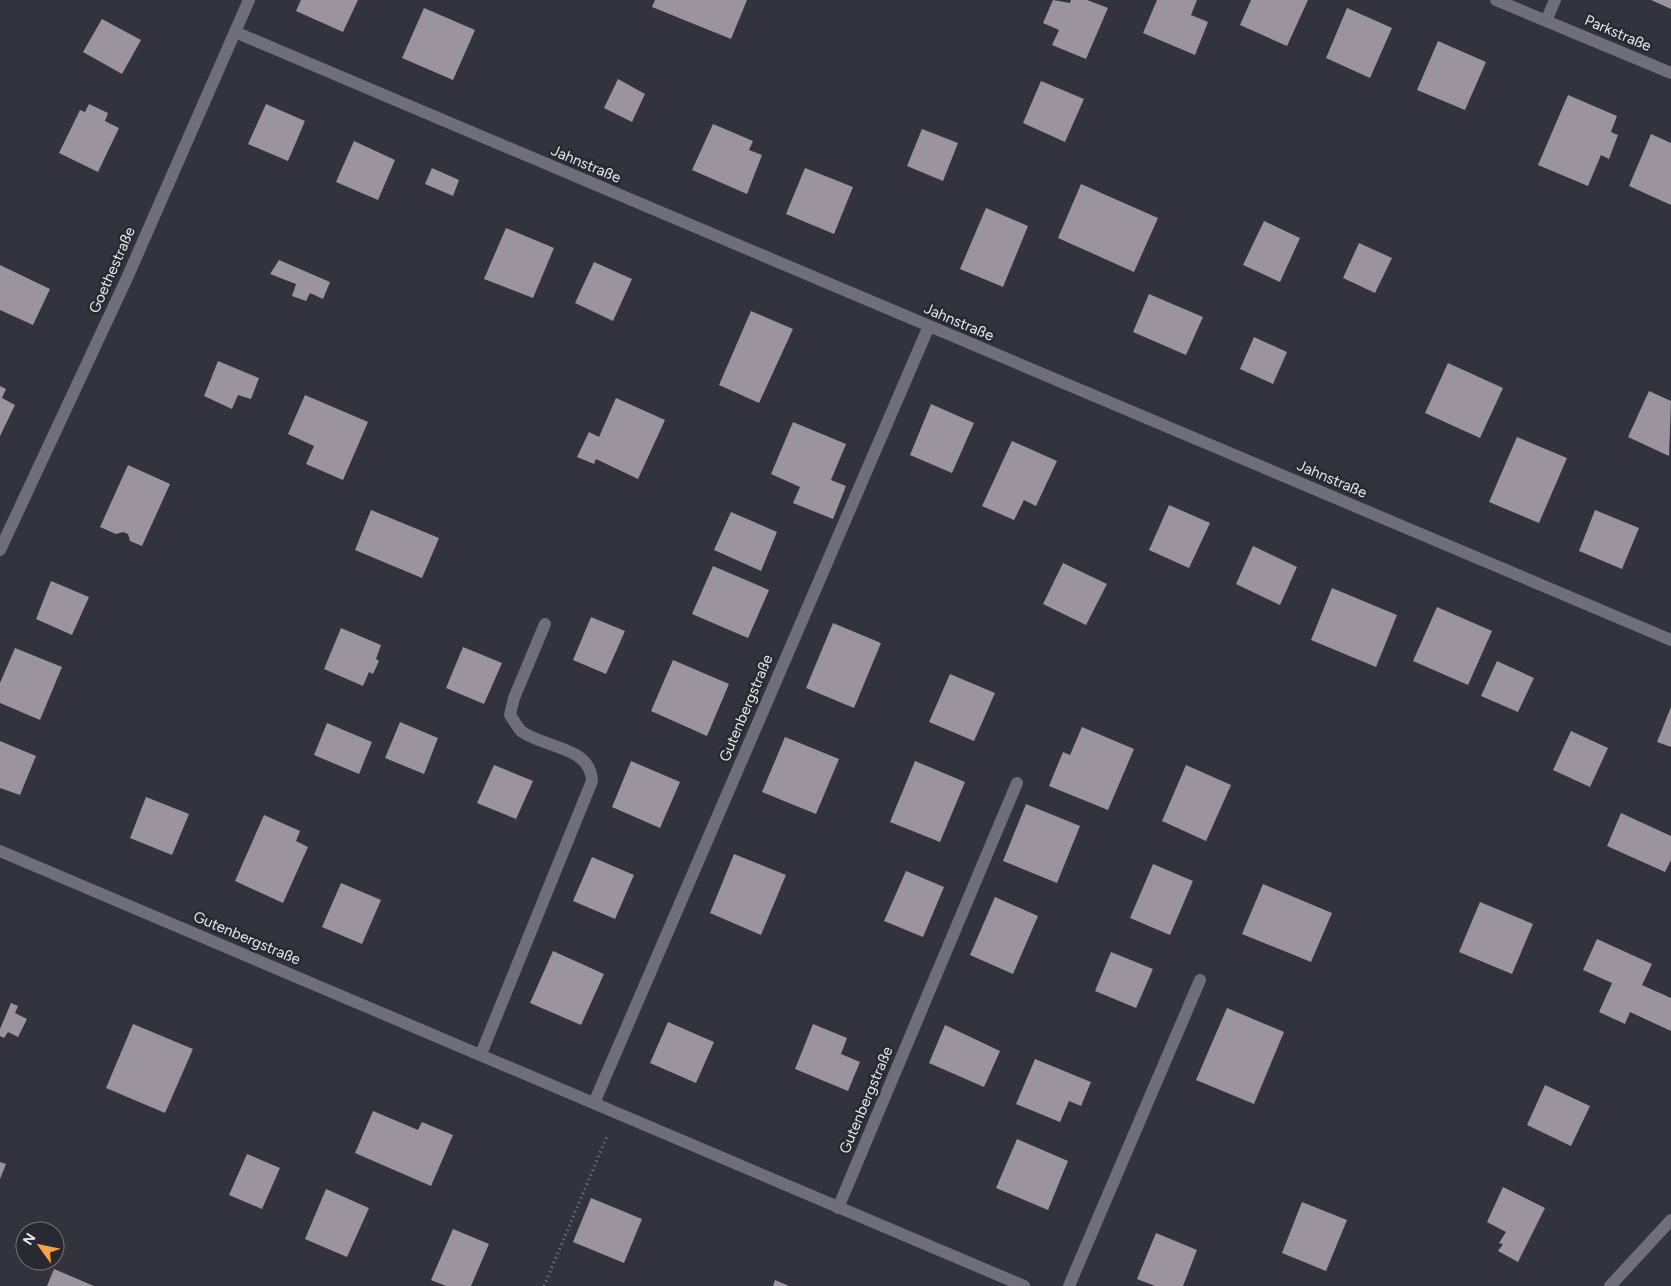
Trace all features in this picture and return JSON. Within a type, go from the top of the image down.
[{"type":"street","name":"Goethestraße","points":[[0,550],[127,278],[249,0]]},
{"type":"street","name":"Parkstraße","points":[[1496,0],[1671,73]]},
{"type":"street","points":[[1546,21],[1555,0]]},
{"type":"street","name":"Jahnstraße","points":[[235,32],[1671,640]]},
{"type":"street","name":"Gutenbergstraße","points":[[594,1103],[928,326]]},
{"type":"street","points":[[481,1054],[592,781],[592,771],[583,759],[521,730],[510,715],[514,698],[545,624]]},
{"type":"street","name":"Gutenbergstraße","points":[[838,1208],[1017,783]]},
{"type":"street","name":"Gutenbergstraße","points":[[0,851],[1024,1286]]},
{"type":"street","points":[[1069,1286],[1200,980]]},
{"type":"street","points":[[1610,1286],[1671,1220]]},
{"type":"path","points":[[544,1286],[617,1113]]},
{"type":"building","points":[[301,0],[358,0],[343,32],[296,11]]},
{"type":"building","points":[[655,0],[747,0],[731,39],[652,7]]},
{"type":"building","points":[[1053,0],[1070,3],[1071,0],[1087,0],[1108,8],[1086,59],[1052,45],[1059,30],[1043,23]]},
{"type":"building","points":[[1157,0],[1197,0],[1191,15],[1208,22],[1195,55],[1143,33]]},
{"type":"building","points":[[1251,0],[1308,0],[1287,46],[1240,25]]},
{"type":"building","points":[[1651,0],[1671,0],[1671,9]]},
{"type":"building","points":[[424,8],[475,30],[453,80],[402,58]]},
{"type":"building","points":[[1347,8],[1392,28],[1370,78],[1326,58]]},
{"type":"building","points":[[102,19],[141,40],[122,74],[83,52]]},
{"type":"building","points":[[1438,41],[1486,62],[1465,110],[1417,90]]},
{"type":"building","points":[[618,79],[645,94],[632,122],[604,108]]},
{"type":"building","points":[[1041,81],[1084,99],[1065,142],[1023,123]]},
{"type":"building","points":[[1568,95],[1617,116],[1611,132],[1618,135],[1609,159],[1601,155],[1588,186],[1538,165]]},
{"type":"building","points":[[89,104],[108,113],[105,121],[119,128],[98,172],[59,153],[80,110],[85,112]]},
{"type":"building","points":[[266,104],[305,121],[288,161],[248,144]]},
{"type":"building","points":[[713,124],[753,141],[749,150],[762,155],[747,194],[692,170]]},
{"type":"building","points":[[922,129],[958,143],[943,181],[907,166]]},
{"type":"building","points":[[1651,134],[1671,143],[1671,205],[1629,186]]},
{"type":"building","points":[[354,141],[395,160],[378,200],[336,182]]},
{"type":"building","points":[[432,168],[459,180],[453,196],[425,184]]},
{"type":"building","points":[[805,168],[853,187],[834,234],[786,214]]},
{"type":"building","points":[[1081,184],[1158,218],[1134,272],[1058,238]]},
{"type":"building","points":[[986,208],[1028,226],[1003,287],[960,269]]},
{"type":"building","points":[[1264,221],[1300,238],[1280,282],[1243,265]]},
{"type":"building","points":[[506,228],[554,248],[533,298],[484,279]]},
{"type":"building","points":[[1359,243],[1392,258],[1375,293],[1343,278]]},
{"type":"building","points":[[279,260],[330,282],[323,299],[310,293],[306,301],[292,296],[296,284],[270,274]]},
{"type":"building","points":[[594,262],[632,279],[613,321],[575,303]]},
{"type":"building","points":[[0,265],[50,289],[33,325],[0,310]]},
{"type":"building","points":[[1149,294],[1203,317],[1186,355],[1133,332]]},
{"type":"building","points":[[751,311],[793,329],[759,403],[719,385]]},
{"type":"building","points":[[1254,337],[1287,352],[1273,384],[1240,369]]},
{"type":"building","points":[[218,361],[259,378],[251,399],[238,395],[232,409],[204,396]]},
{"type":"building","points":[[1448,363],[1503,388],[1480,438],[1425,413]]},
{"type":"building","points":[[0,386],[6,389],[2,398],[15,405],[0,436]]},
{"type":"building","points":[[1649,391],[1671,401],[1669,456],[1628,437]]},
{"type":"building","points":[[305,395],[368,422],[343,480],[306,464],[314,446],[288,434]]},
{"type":"building","points":[[616,398],[665,420],[638,479],[596,459],[594,464],[577,457],[589,432],[599,437]]},
{"type":"building","points":[[931,404],[974,423],[952,473],[910,455]]},
{"type":"building","points":[[793,422],[846,444],[831,480],[846,486],[833,519],[793,503],[800,487],[771,474]]},
{"type":"building","points":[[1517,437],[1567,458],[1539,523],[1489,502]]},
{"type":"building","points":[[1012,441],[1057,461],[1036,506],[1024,500],[1014,520],[982,506]]},
{"type":"building","points":[[128,465],[170,484],[142,546],[130,541],[128,534],[123,532],[116,534],[100,527]]},
{"type":"building","points":[[1169,505],[1210,523],[1189,568],[1149,550]]},
{"type":"building","points":[[371,510],[439,538],[422,578],[355,550]]},
{"type":"building","points":[[1595,510],[1639,528],[1622,569],[1579,551]]},
{"type":"building","points":[[731,512],[777,532],[761,571],[714,550]]},
{"type":"building","points":[[1253,546],[1297,567],[1280,605],[1236,584]]},
{"type":"building","points":[[1063,563],[1107,584],[1086,625],[1043,604]]},
{"type":"building","points":[[713,566],[769,590],[748,638],[692,614]]},
{"type":"building","points":[[51,581],[89,597],[72,635],[36,619]]},
{"type":"building","points":[[1332,588],[1397,615],[1376,667],[1311,640]]},
{"type":"building","points":[[1437,607],[1492,631],[1468,685],[1413,661]]},
{"type":"building","points":[[591,617],[625,631],[606,674],[573,660]]},
{"type":"building","points":[[833,623],[881,643],[854,708],[806,688]]},
{"type":"building","points":[[341,628],[381,645],[376,659],[379,661],[373,674],[369,672],[363,686],[324,669]]},
{"type":"building","points":[[463,647],[502,663],[484,704],[446,688]]},
{"type":"building","points":[[15,648],[62,667],[40,720],[0,703],[0,683]]},
{"type":"building","points":[[673,660],[729,684],[707,736],[651,711]]},
{"type":"building","points":[[1497,661],[1534,678],[1518,712],[1481,696]]},
{"type":"building","points":[[950,674],[995,693],[974,741],[929,722]]},
{"type":"building","points":[[1671,707],[1671,747],[1657,742]]},
{"type":"building","points":[[400,722],[438,738],[424,774],[385,758]]},
{"type":"building","points":[[327,723],[372,742],[359,774],[314,755]]},
{"type":"building","points":[[1082,727],[1134,749],[1108,810],[1049,786],[1063,752],[1070,755]]},
{"type":"building","points":[[1571,731],[1608,748],[1590,787],[1553,770]]},
{"type":"building","points":[[785,737],[839,759],[816,814],[762,792]]},
{"type":"building","points":[[0,741],[36,756],[20,795],[0,788]]},
{"type":"building","points":[[631,761],[680,782],[660,828],[612,807]]},
{"type":"building","points":[[915,761],[965,782],[940,842],[890,822]]},
{"type":"building","points":[[494,765],[533,781],[516,819],[477,803]]},
{"type":"building","points":[[1186,765],[1231,785],[1206,841],[1162,821]]},
{"type":"building","points":[[146,797],[189,814],[172,855],[130,838]]},
{"type":"building","points":[[1026,804],[1080,826],[1057,883],[1003,861]]},
{"type":"building","points":[[1621,813],[1671,836],[1671,860],[1665,872],[1607,846]]},
{"type":"building","points":[[264,815],[300,831],[296,841],[308,847],[283,903],[235,881]]},
{"type":"building","points":[[734,854],[786,875],[761,935],[710,913]]},
{"type":"building","points":[[592,857],[634,875],[615,919],[573,901]]},
{"type":"building","points":[[1153,864],[1193,881],[1170,935],[1130,918]]},
{"type":"building","points":[[906,871],[944,887],[923,937],[884,921]]},
{"type":"building","points":[[341,883],[381,900],[362,944],[322,927]]},
{"type":"building","points":[[1263,884],[1332,913],[1311,962],[1242,934]]},
{"type":"building","points":[[995,897],[1038,916],[1013,974],[970,955]]},
{"type":"building","points":[[1480,902],[1533,924],[1512,974],[1459,952]]},
{"type":"building","points":[[1597,939],[1652,964],[1642,985],[1671,998],[1671,1031],[1630,1012],[1625,1024],[1599,1012],[1612,983],[1583,970]]},
{"type":"building","points":[[553,951],[604,974],[581,1025],[530,1003]]},
{"type":"building","points":[[1111,952],[1153,969],[1136,1008],[1095,991]]},
{"type":"building","points":[[11,1003],[18,1006],[15,1013],[27,1019],[18,1037],[8,1032],[4,1038],[0,1036],[0,1029]]},
{"type":"building","points":[[1227,1008],[1284,1032],[1254,1104],[1196,1080]]},
{"type":"building","points":[[668,1022],[714,1042],[696,1083],[650,1063]]},
{"type":"building","points":[[133,1024],[193,1049],[165,1113],[106,1088]]},
{"type":"building","points":[[813,1024],[847,1038],[841,1054],[860,1062],[848,1091],[795,1069]]},
{"type":"building","points":[[945,1025],[1000,1051],[984,1087],[929,1063]]},
{"type":"building","points":[[1035,1059],[1091,1082],[1081,1106],[1069,1101],[1060,1122],[1016,1104]]},
{"type":"building","points":[[1545,1085],[1590,1106],[1571,1146],[1527,1125]]},
{"type":"building","points":[[373,1111],[418,1130],[422,1122],[453,1135],[431,1186],[355,1153]]},
{"type":"building","points":[[1017,1139],[1068,1161],[1048,1210],[996,1188]]},
{"type":"building","points":[[247,1154],[280,1168],[262,1209],[229,1195]]},
{"type":"building","points":[[0,1162],[6,1164],[0,1179]]},
{"type":"building","points":[[1503,1187],[1545,1208],[1518,1262],[1498,1251],[1503,1244],[1499,1243],[1506,1232],[1487,1222]]},
{"type":"building","points":[[326,1189],[369,1208],[347,1257],[305,1239]]},
{"type":"building","points":[[591,1198],[642,1219],[624,1263],[573,1242]]},
{"type":"building","points":[[1302,1202],[1347,1220],[1326,1271],[1282,1253]]},
{"type":"building","points":[[453,1229],[489,1244],[471,1286],[446,1286],[431,1280]]},
{"type":"building","points":[[1156,1233],[1197,1250],[1183,1286],[1155,1286],[1137,1279]]},
{"type":"building","points":[[53,1271],[59,1271],[94,1286],[47,1286]]},
{"type":"building","points":[[775,1280],[789,1286],[773,1286]]}]
